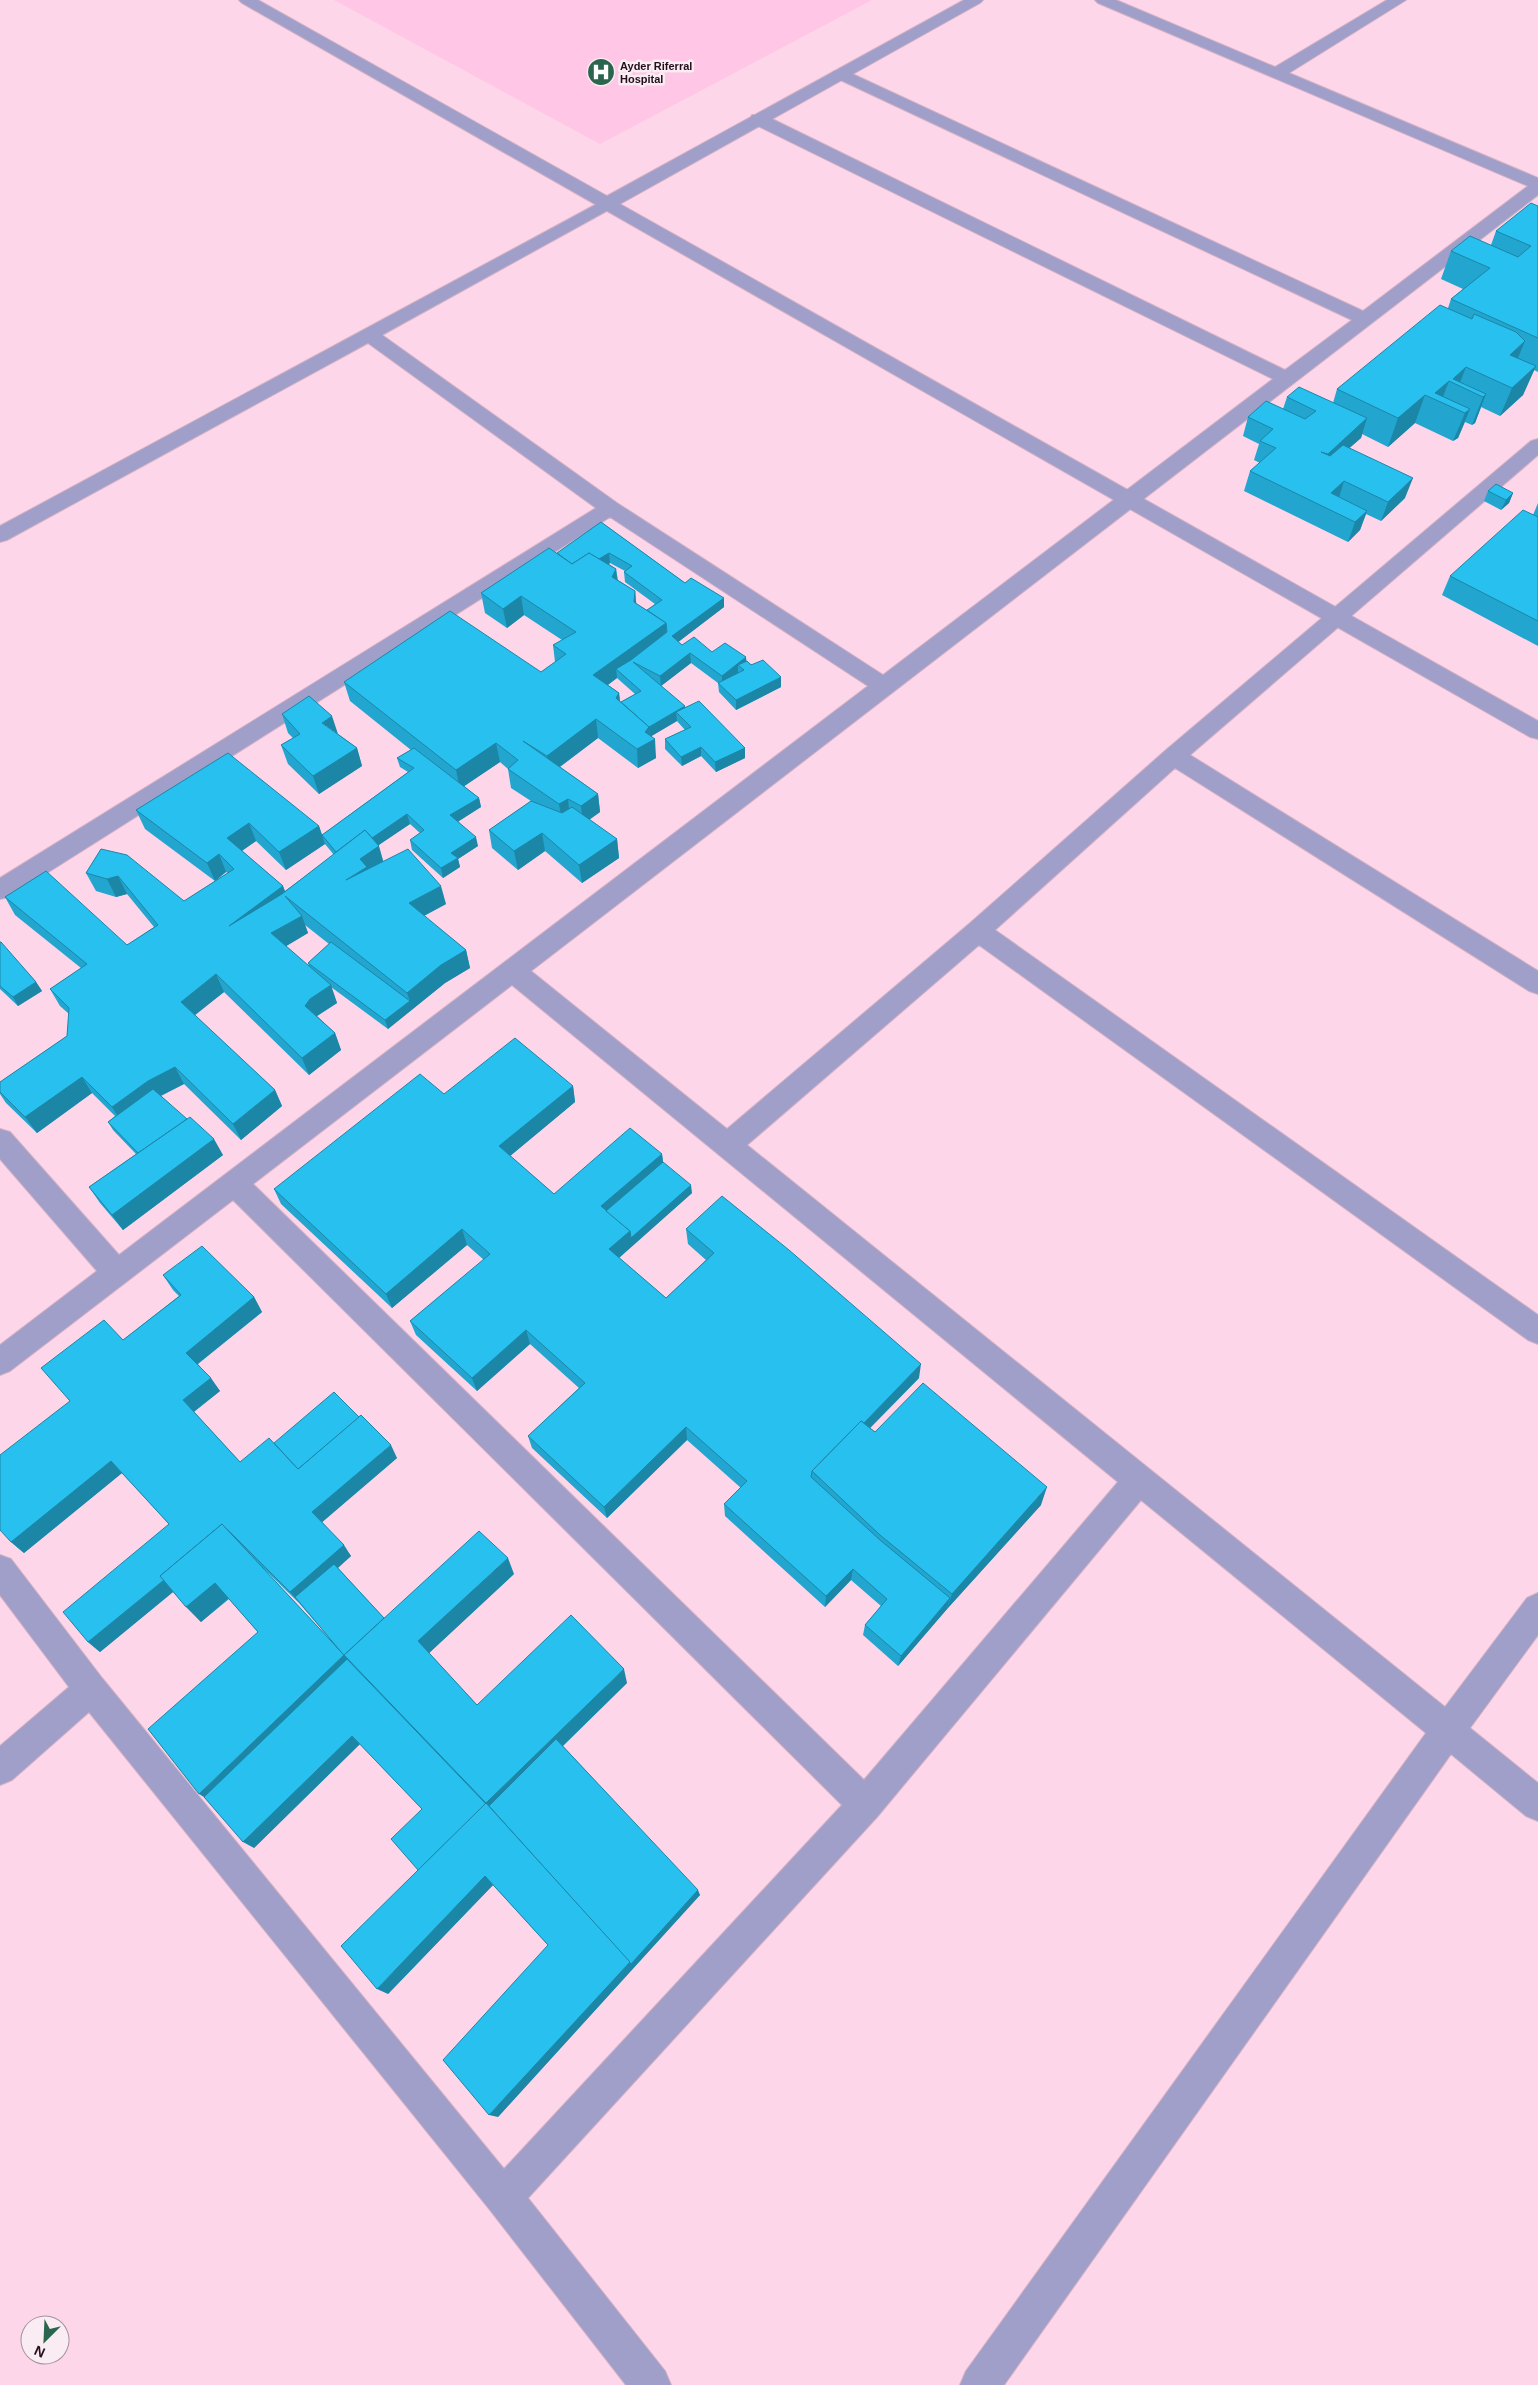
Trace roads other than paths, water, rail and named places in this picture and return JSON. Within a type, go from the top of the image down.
[{"type":"street","points":[[247,0],[1538,731]]},
{"type":"street","points":[[0,535],[369,336],[975,0]]},
{"type":"street","points":[[0,1362],[1538,185],[1103,0]]},
{"type":"street","points":[[1277,73],[1398,0]]},
{"type":"street","points":[[840,74],[1365,319]]},
{"type":"street","points":[[758,119],[1286,378]]},
{"type":"street","points":[[369,336],[610,508],[884,686]]},
{"type":"street","points":[[727,1146],[978,931],[1174,756],[1338,618],[1538,444]]},
{"type":"street","points":[[0,890],[610,508]]},
{"type":"street","points":[[1174,756],[1538,984]]},
{"type":"street","points":[[978,931],[1538,1331]]},
{"type":"street","points":[[513,971],[1538,1804]]},
{"type":"street","points":[[0,1140],[117,1273]]},
{"type":"street","points":[[234,1183],[865,1804]]},
{"type":"street","points":[[503,2197],[865,1804],[1139,1480]]},
{"type":"street","points":[[0,1570],[90,1689],[503,2197],[651,2385]]},
{"type":"street","points":[[980,2385],[1448,1730],[1538,1609]]},
{"type":"street","points":[[0,1768],[90,1689]]},
{"type":"place","name":"Ayder Riferral Hospital","points":[[601,72]]}]
